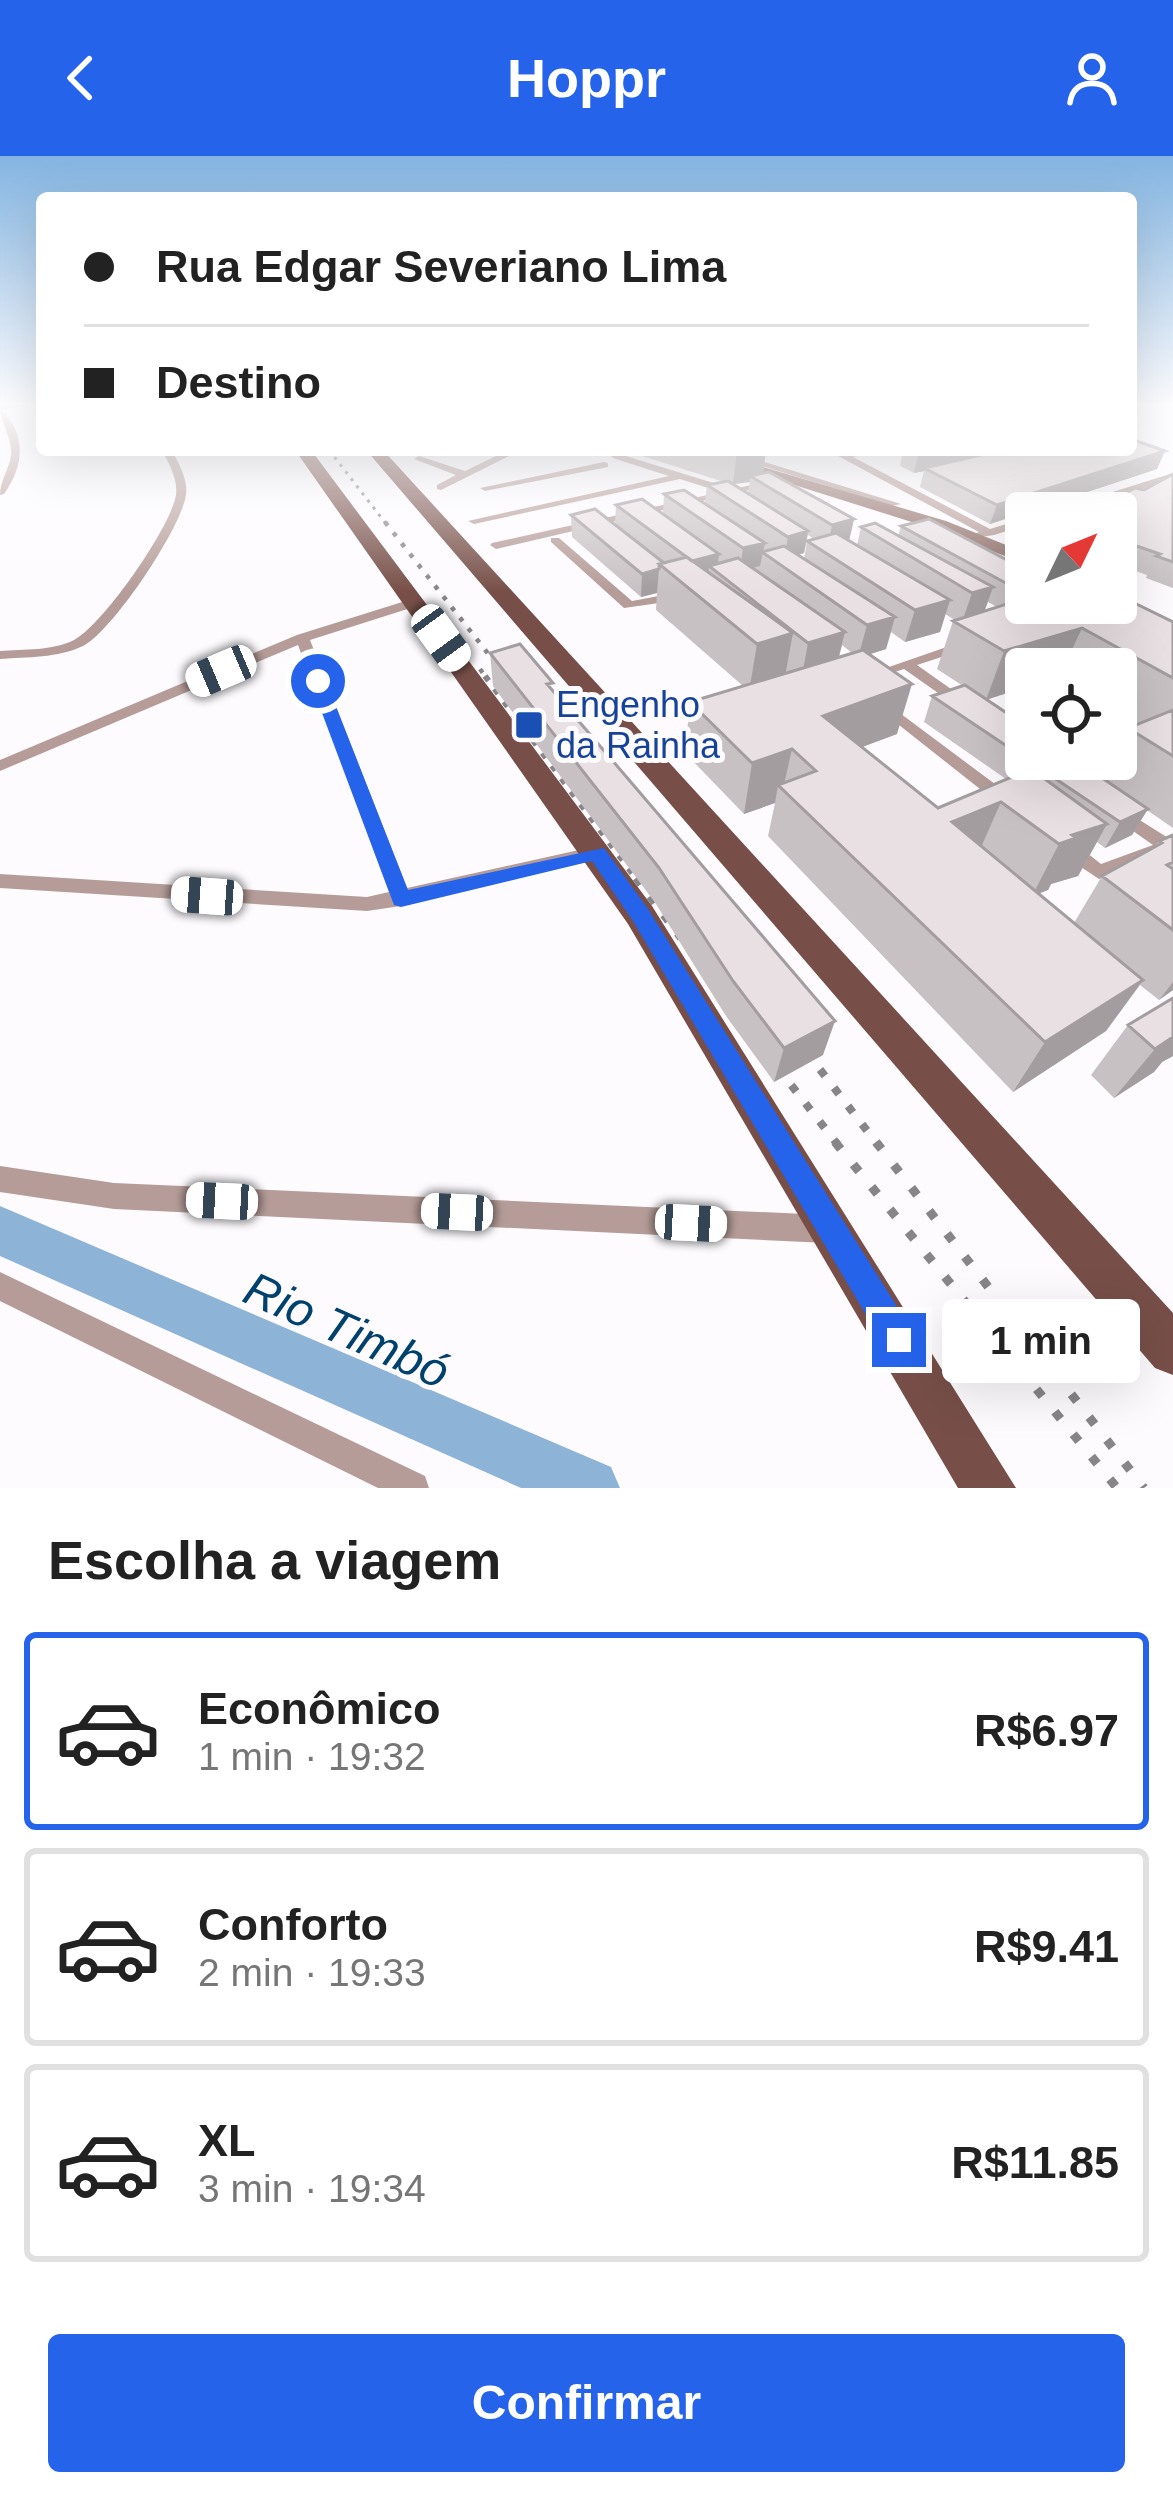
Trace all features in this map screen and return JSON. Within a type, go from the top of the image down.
[{"type":"main road","points":[[316,467],[640,915],[989,1488]]},
{"type":"main road","points":[[389,467],[1173,1350]]},
{"type":"main road","points":[[751,467],[891,506],[982,535],[1005,548]]},
{"type":"street","points":[[0,655],[76,644],[97,628],[157,548],[178,508],[180,478],[175,467]]},
{"type":"street","points":[[442,467],[465,475]]},
{"type":"street","points":[[441,487],[481,467]]},
{"type":"street","points":[[485,488],[593,467]]},
{"type":"street","points":[[598,525],[596,495],[603,467]]},
{"type":"street","points":[[658,467],[733,495],[751,509]]},
{"type":"street","points":[[769,467],[891,506],[911,496]]},
{"type":"street","points":[[862,467],[982,535],[1005,528]]},
{"type":"street","points":[[1112,492],[1173,471]]},
{"type":"street","points":[[474,520],[681,476]]},
{"type":"street","points":[[892,484],[924,478]]},
{"type":"street","points":[[496,545],[771,486],[793,499]]},
{"type":"street","points":[[690,507],[708,519]]},
{"type":"street","points":[[649,516],[667,529]]},
{"type":"street","points":[[598,525],[620,540]]},
{"type":"street","points":[[901,535],[940,525]]},
{"type":"street","points":[[555,539],[628,605],[703,590]]},
{"type":"street","points":[[669,580],[704,608]]},
{"type":"street","points":[[0,766],[302,638],[416,602]]},
{"type":"street","points":[[302,638],[401,899]]},
{"type":"street","points":[[978,640],[853,681],[1029,819]]},
{"type":"street","points":[[906,664],[982,717]]},
{"type":"street","points":[[642,752],[724,724]]},
{"type":"street","points":[[1047,832],[1099,872],[1168,848],[1096,797]]},
{"type":"street","points":[[0,881],[367,904],[597,853]]},
{"type":"street","points":[[0,1179],[114,1196],[832,1230]]},
{"type":"street","points":[[0,1286],[413,1488]]},
{"type":"building","points":[[1115,467],[1037,492],[1005,492],[1005,502],[997,505],[924,468]]},
{"type":"building","points":[[769,472],[854,519],[832,525],[750,476]]},
{"type":"building","points":[[1173,474],[1173,562],[1137,546],[1137,492],[1128,492],[1144,490]]},
{"type":"building","points":[[728,481],[808,531],[788,537],[707,485]]},
{"type":"building","points":[[684,490],[765,543],[743,548],[664,494]]},
{"type":"building","points":[[642,499],[719,554],[692,561],[616,505]]},
{"type":"building","points":[[595,509],[664,563],[659,569],[642,574],[571,515]]},
{"type":"building","points":[[929,519],[1005,559],[1005,583],[901,526]]},
{"type":"building","points":[[875,523],[993,587],[972,593],[861,527]]},
{"type":"building","points":[[836,533],[950,600],[915,610],[807,541]]},
{"type":"building","points":[[784,546],[895,617],[867,625],[762,552]]},
{"type":"building","points":[[687,557],[793,633],[757,644],[659,564]]},
{"type":"building","points":[[738,558],[845,632],[808,643],[709,566]]},
{"type":"building","points":[[1137,604],[1173,622],[1173,678],[1137,658],[1137,648],[1118,648],[1082,628],[1004,651],[953,621],[1005,605],[1005,624],[1137,624]]},
{"type":"building","points":[[520,644],[553,683],[547,684],[835,1021],[784,1048],[733,981],[659,868],[490,653]]},
{"type":"building","points":[[863,650],[912,684],[823,716],[938,808],[1005,780],[1046,780],[1107,824],[1059,844],[1001,802],[952,822],[1143,980],[1045,1042],[778,785],[816,771],[792,749],[752,763],[690,702]]},
{"type":"building","points":[[965,685],[1005,712],[1005,745],[932,696]]},
{"type":"building","points":[[1173,710],[1173,756],[1137,734],[1137,724]]},
{"type":"building","points":[[1057,780],[1105,780],[1148,809],[1120,822]]},
{"type":"building","points":[[1173,835],[1173,862],[1167,865],[1173,869],[1173,930],[1102,876]]},
{"type":"building","points":[[1173,998],[1173,1037],[1155,1049],[1128,1025]]},
{"type":"waterway","name":"Rio Timbó","points":[[0,1231],[590,1488]]},
{"type":"railway","points":[[342,467],[387,525]]},
{"type":"railway","points":[[385,522],[508,679]]},
{"type":"railway","points":[[480,669],[487,679]]},
{"type":"railway","points":[[485,676],[638,881]]},
{"type":"railway","points":[[505,676],[510,682]]},
{"type":"railway","points":[[636,878],[681,938]]},
{"type":"railway","points":[[792,1033],[878,1145]]},
{"type":"railway","points":[[763,1049],[838,1145]]},
{"type":"railway","points":[[835,1142],[1117,1488]]},
{"type":"railway","points":[[876,1142],[1144,1488]]},
{"type":"place","name":"Engenho da Rainha","points":[[529,725]]},
{"type":"route","points":[[318,681],[401,899],[597,853],[640,915],[899,1340]]}]
